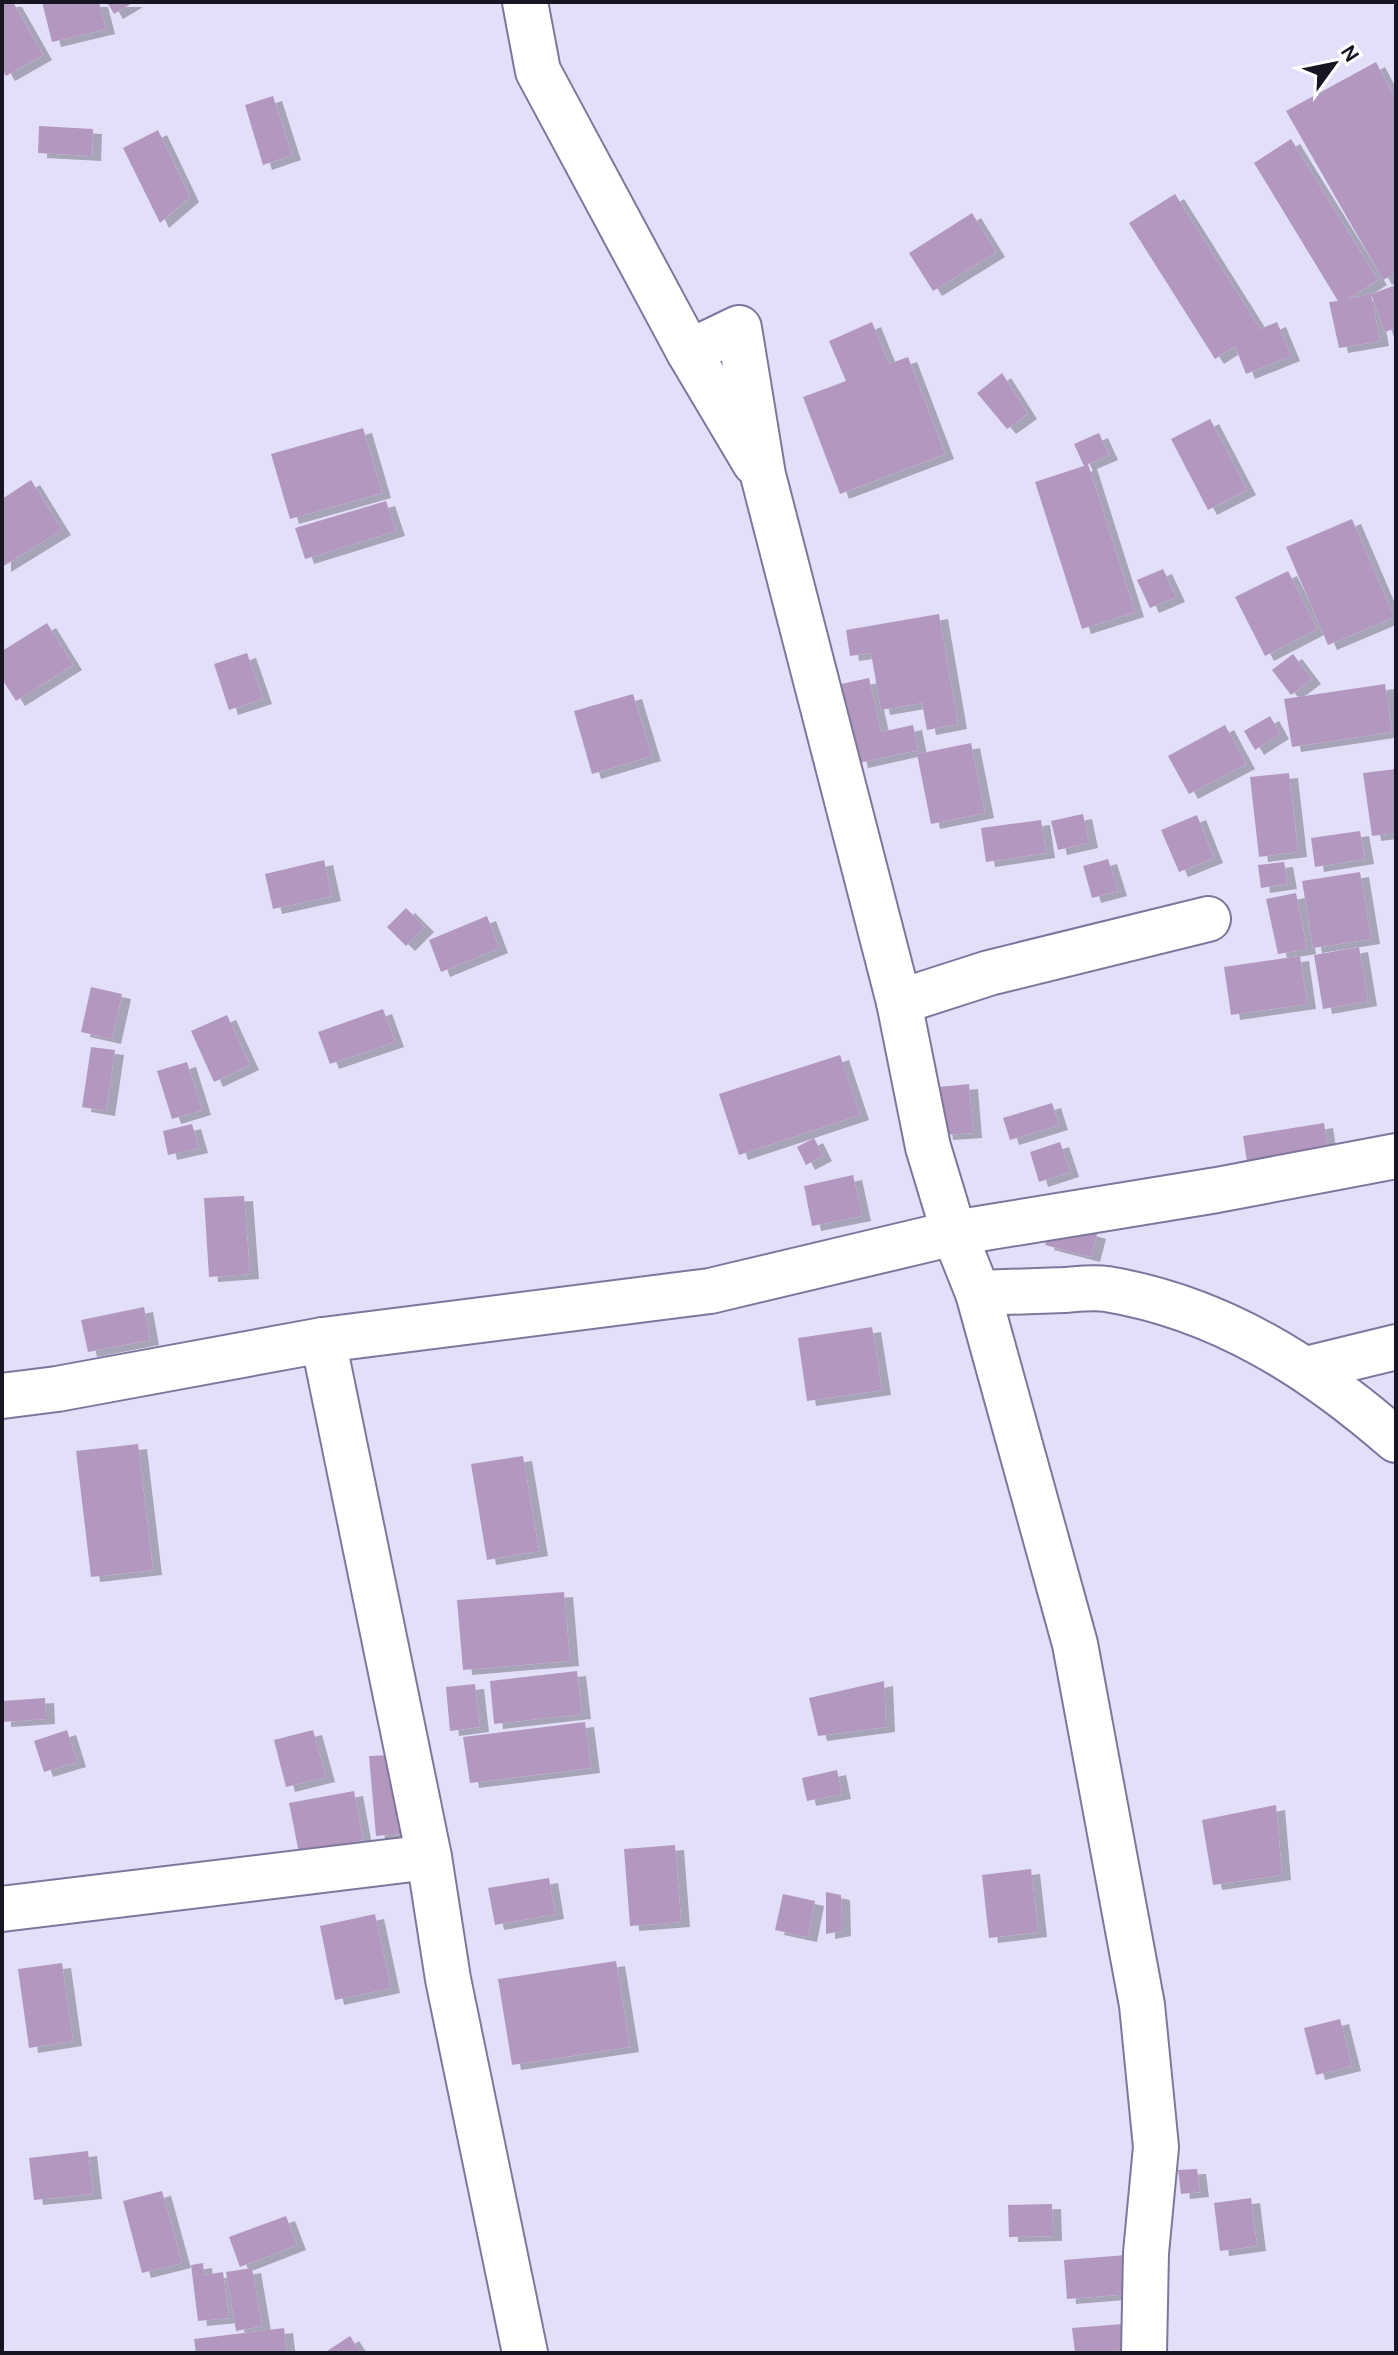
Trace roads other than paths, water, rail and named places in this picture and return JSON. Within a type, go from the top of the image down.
[{"type":"street","points":[[525,2],[538,71],[717,403],[763,475],[899,1002],[928,1147],[954,1233],[978,1293],[1075,1644],[1142,2005],[1156,2147],[1146,2253],[1144,2353]]},
{"type":"street","points":[[899,1002],[989,973],[1208,919]]},
{"type":"street","points":[[2,1396],[57,1389],[323,1340],[710,1291],[954,1233],[1217,1190],[1396,1156]]},
{"type":"street","points":[[978,1293],[1104,1288],[1191,1310],[1250,1337],[1306,1369],[1396,1440]]},
{"type":"street","points":[[323,1340],[429,1857],[448,1979],[525,2353]]},
{"type":"street","points":[[1306,1369],[1396,1347]]},
{"type":"street","points":[[2,1909],[429,1857]]}]
